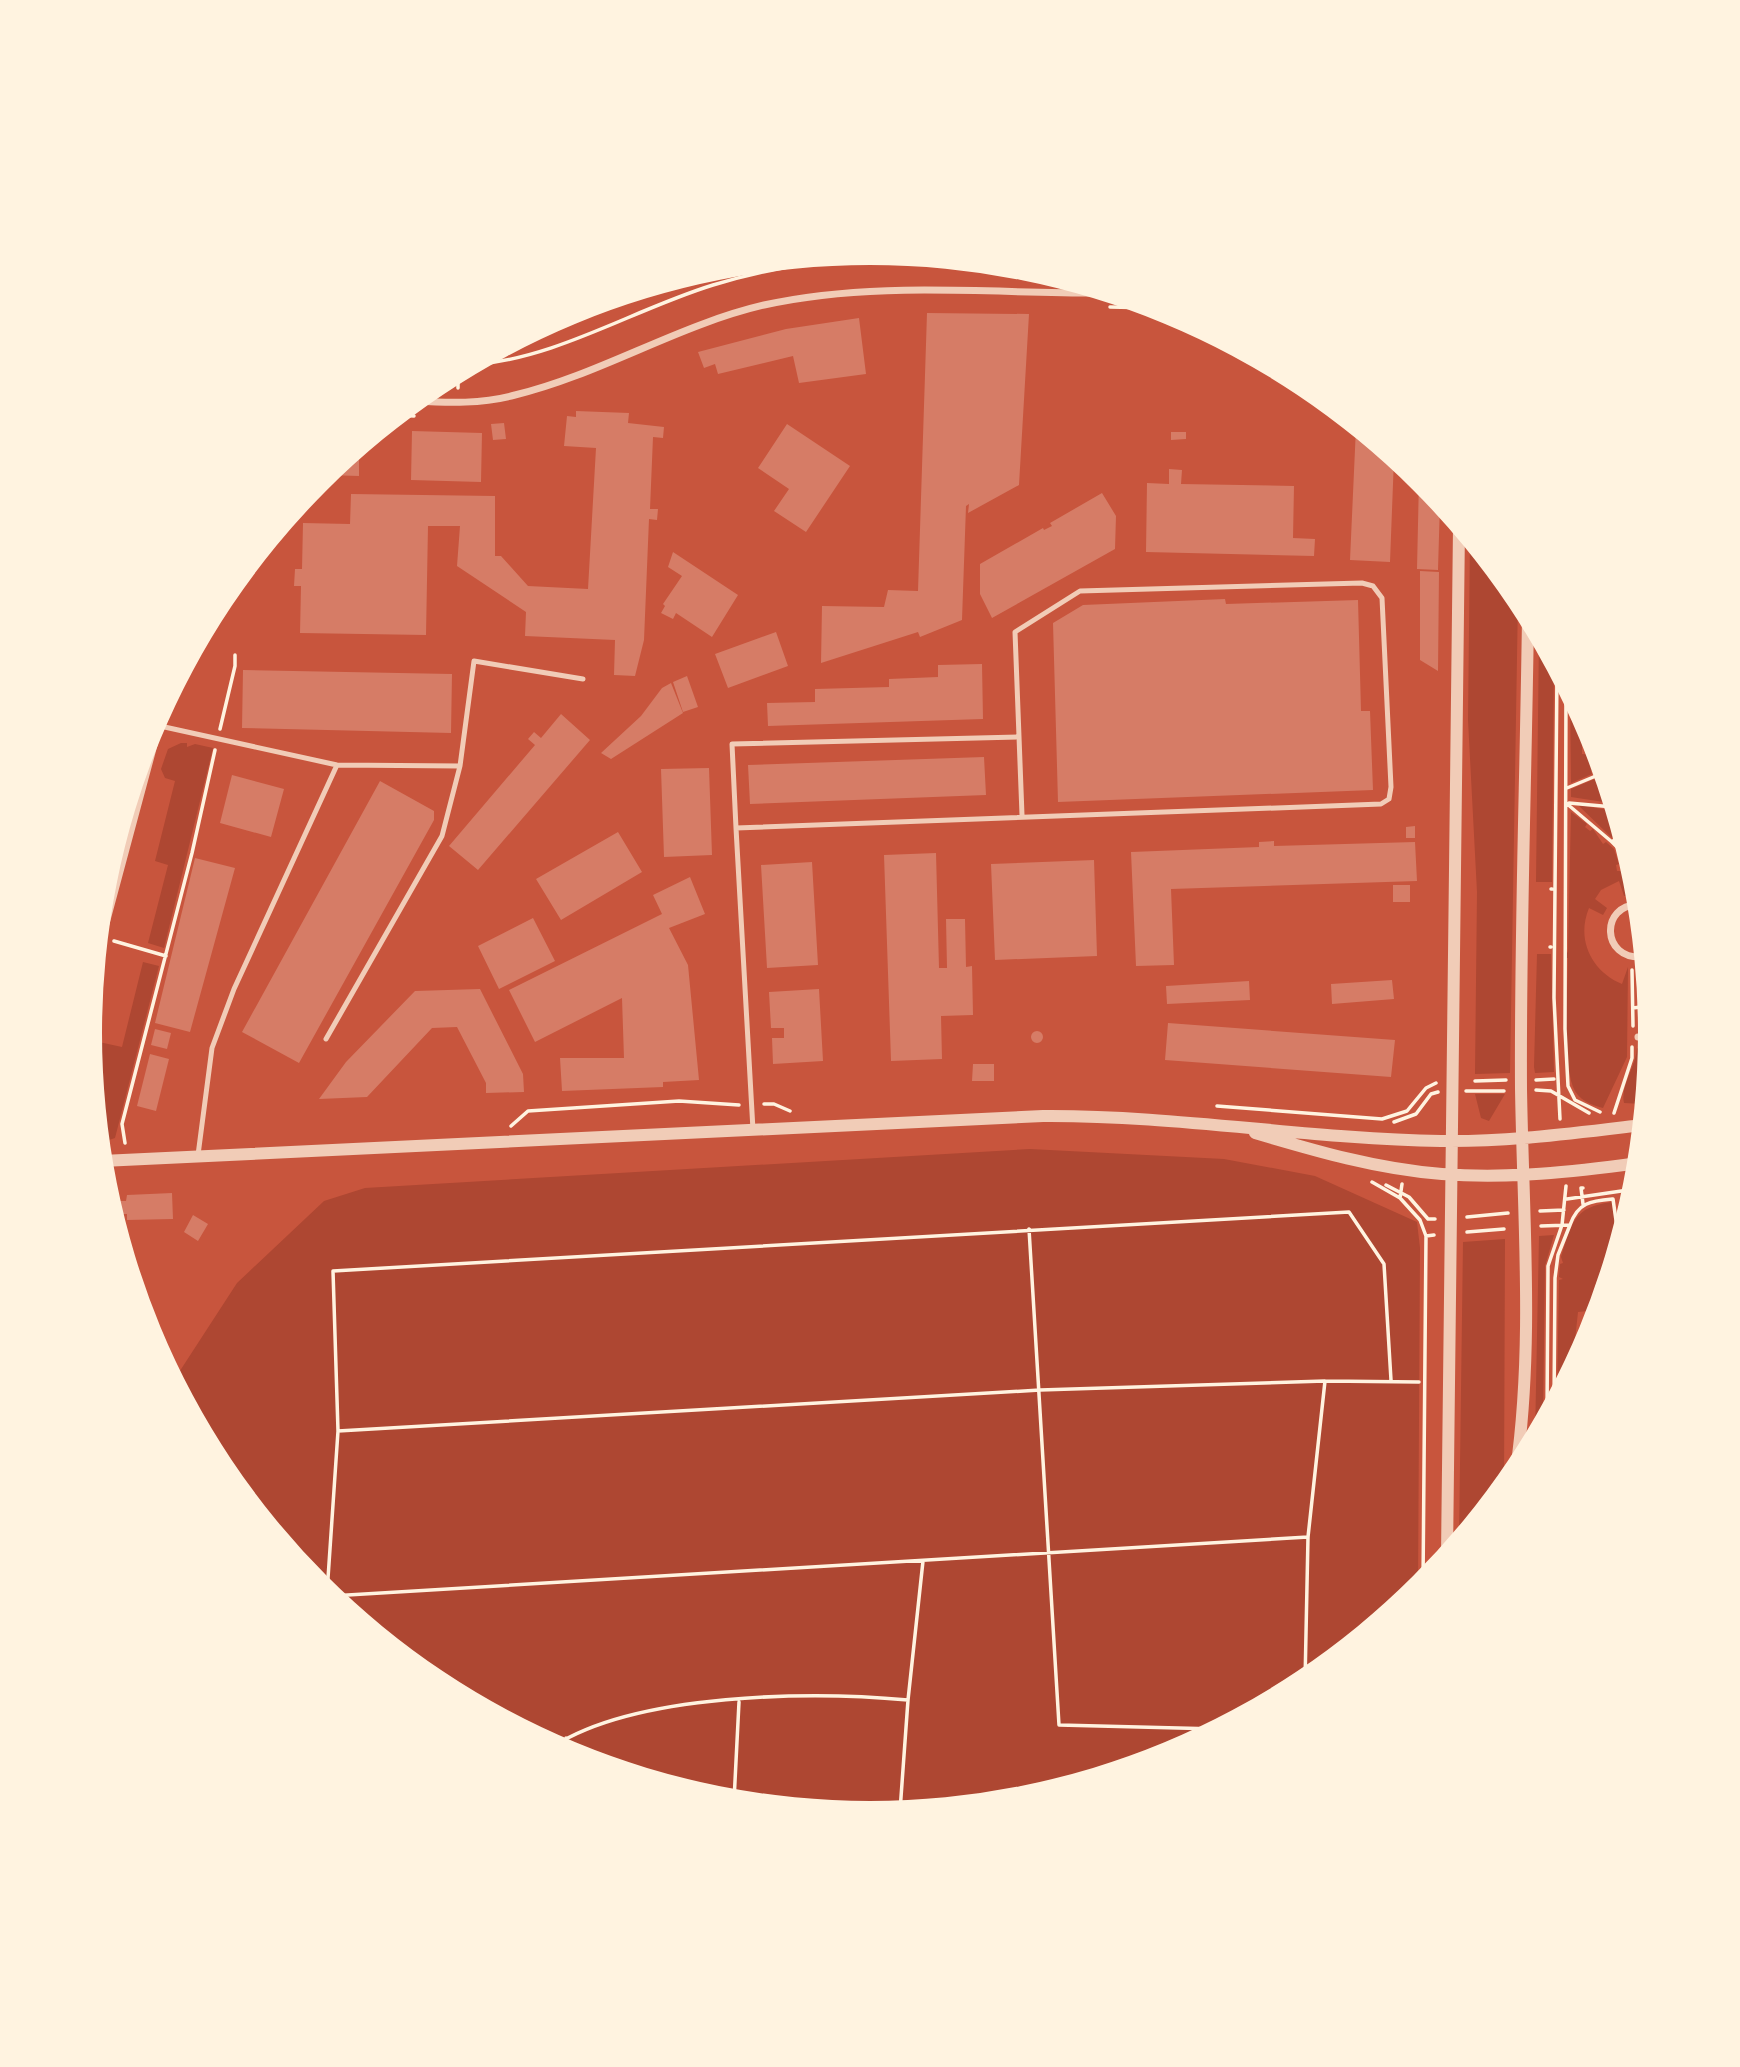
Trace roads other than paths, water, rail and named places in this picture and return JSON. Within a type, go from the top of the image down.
[{"type":"street","points":[[436,400],[471,402],[515,396],[573,377],[723,317],[807,297],[896,291],[1074,293]]},
{"type":"street","points":[[1447,1541],[1459,540]]},
{"type":"street","points":[[1521,1441],[1525,1408],[1527,1251],[1523,1139],[1528,636]]},
{"type":"street","points":[[116,885],[147,773]]},
{"type":"street","points":[[1628,907],[1620,910],[1612,919],[1609,931],[1612,944],[1621,953],[1634,958]]},
{"type":"street","points":[[112,1161],[1070,1116],[1452,1141],[1523,1139],[1633,1126]]},
{"type":"street","points":[[1231,1126],[1342,1158],[1452,1174],[1525,1176],[1627,1164]]},
{"type":"lane","points":[[736,828],[1022,815],[1381,804],[1389,799],[1391,788],[1382,598],[1373,586],[1362,583],[1080,591],[1015,632],[1022,815]]},
{"type":"lane","points":[[326,1039],[442,836],[460,766],[474,661],[583,679]]},
{"type":"lane","points":[[166,727],[337,765],[460,766]]},
{"type":"lane","points":[[753,1130],[732,744],[1019,737]]},
{"type":"lane","points":[[198,1157],[212,1048],[234,989],[337,765]]}]
